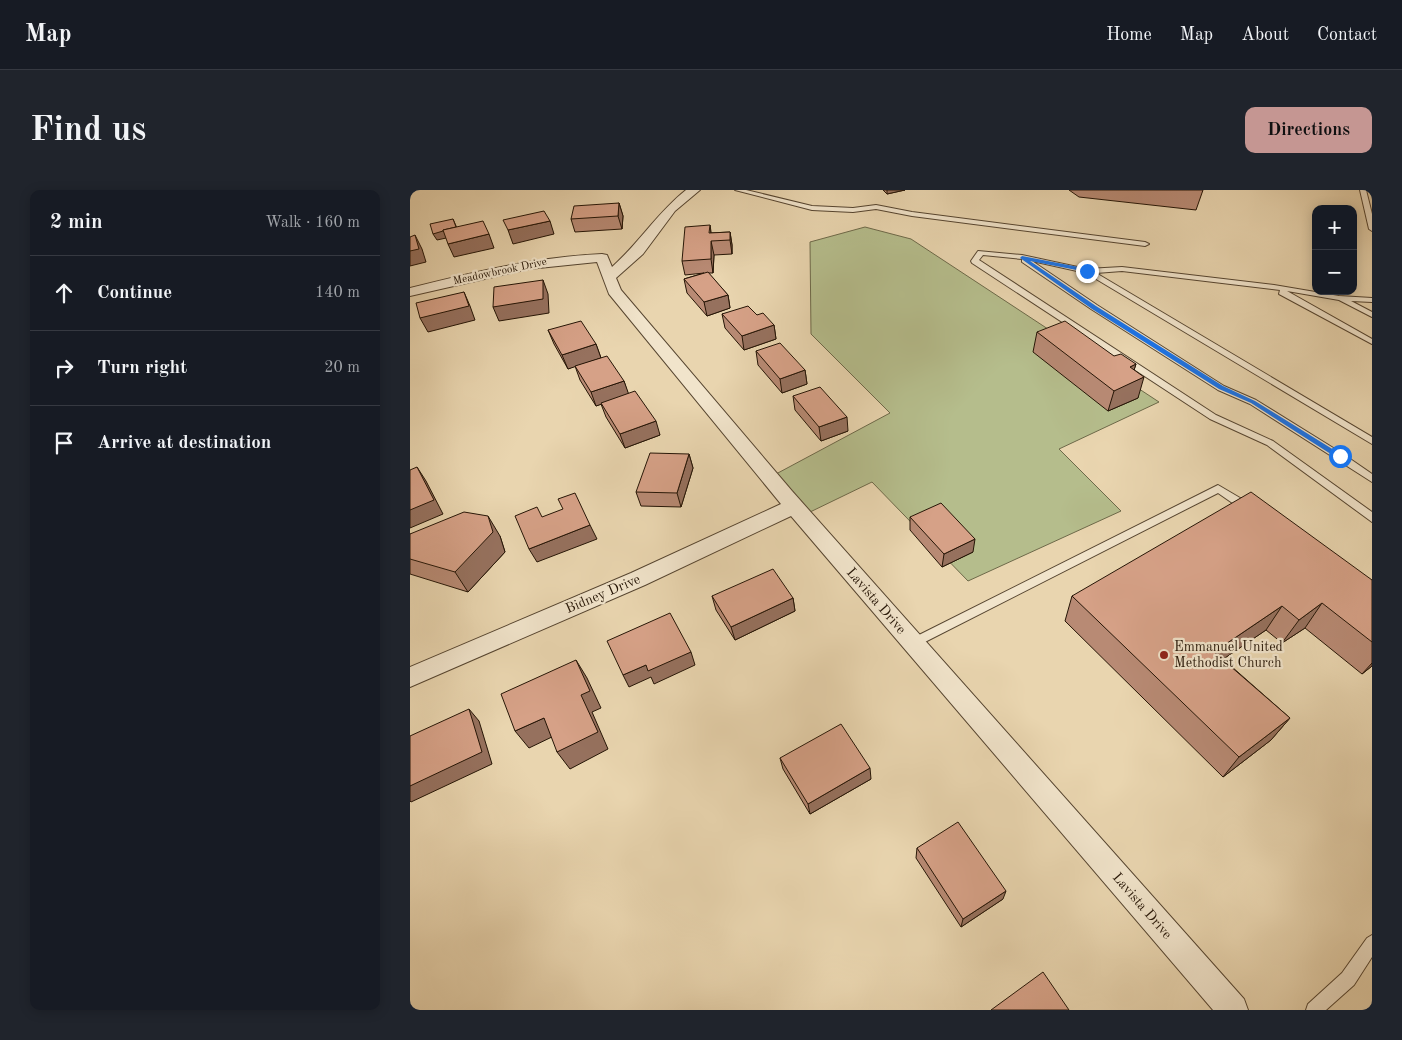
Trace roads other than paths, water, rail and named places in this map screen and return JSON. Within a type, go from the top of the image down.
[{"type":"street","points":[[609,277],[638,251],[672,208],[694,190]]},
{"type":"street","name":"Meadowbrook Drive","points":[[410,292],[518,266],[575,259],[602,258],[609,277]]},
{"type":"street","name":"Lavista Drive","points":[[609,277],[614,290],[794,506],[1224,1007]]},
{"type":"street","name":"Bidney Drive","points":[[410,677],[638,579],[794,506]]},
{"type":"lane","points":[[738,190],[812,208],[853,210],[876,207],[912,214],[1146,244]]},
{"type":"lane","points":[[1363,190],[1372,229]]},
{"type":"lane","points":[[1372,300],[1339,298],[1274,287],[1122,269],[1087,271],[1022,257],[981,253],[975,261],[1213,417],[1270,443],[1353,502],[1372,518]]},
{"type":"lane","points":[[1022,257],[1094,308],[1221,388],[1269,412],[1372,479]]},
{"type":"lane","points":[[1087,271],[1372,441]]},
{"type":"lane","points":[[1274,287],[1372,342]]},
{"type":"lane","points":[[1339,298],[1372,315]]},
{"type":"lane","points":[[913,643],[1218,488],[1257,514]]},
{"type":"lane","points":[[1314,1010],[1348,980],[1372,943]]},
{"type":"place","name":"Emmanuel United Methodist Church","points":[[1164,655]]}]
